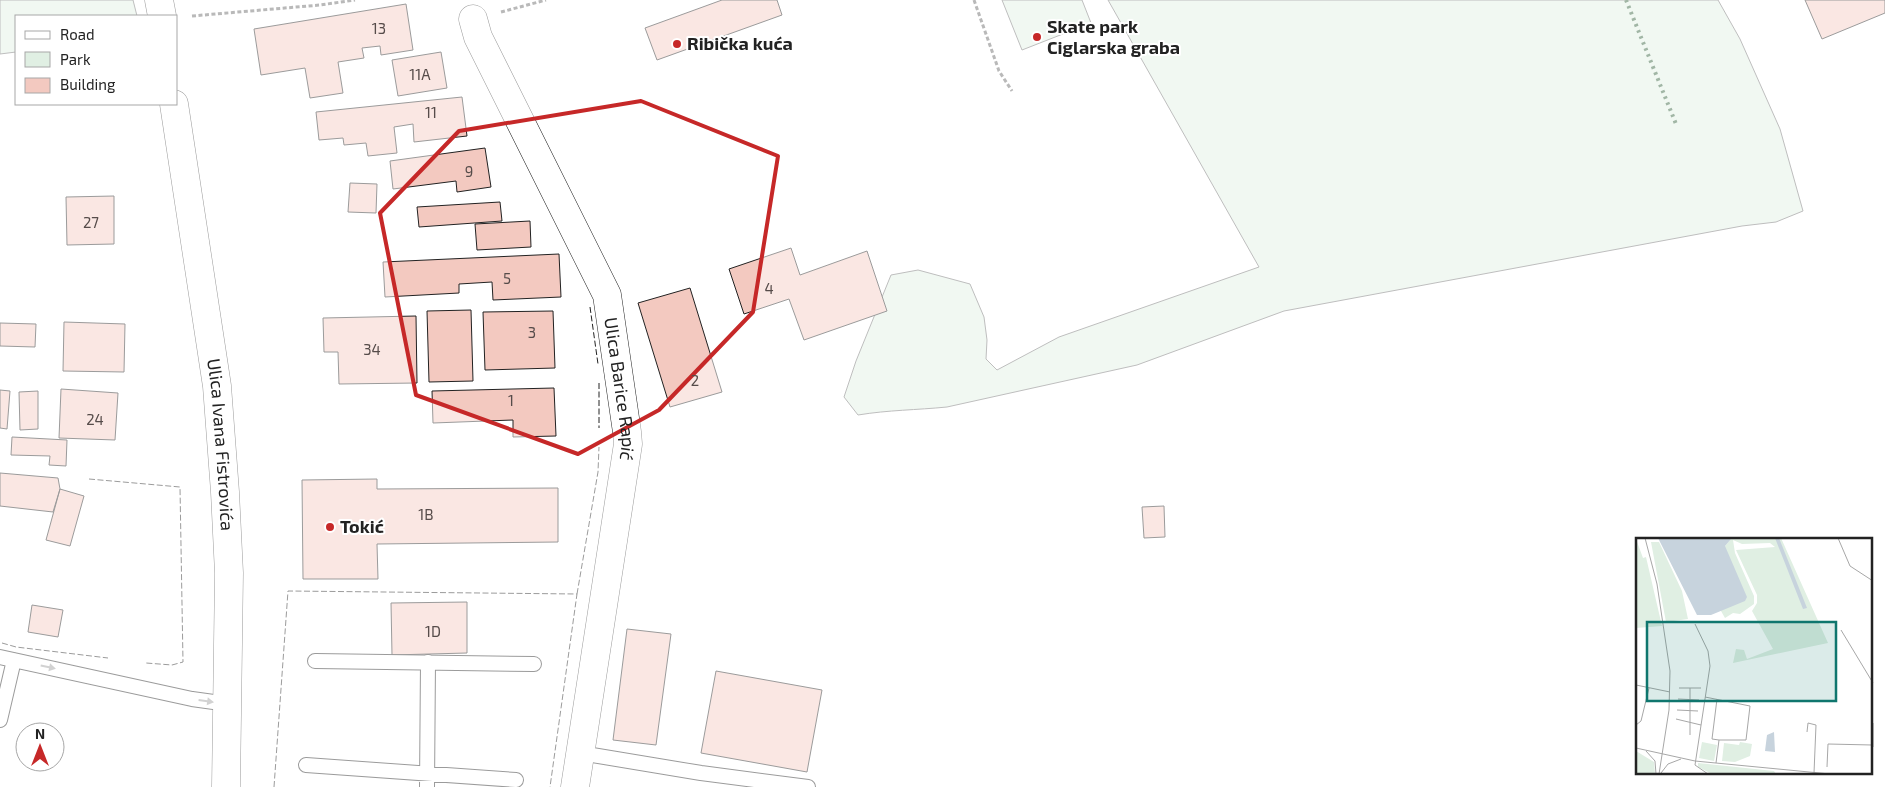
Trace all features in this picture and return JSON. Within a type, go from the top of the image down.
[{"type":"street","points":[[159,0],[173,15]]},
{"type":"street","name":"Ulica Barice Rapić","points":[[473,19],[478,37],[607,295],[628,444],[575,787]]},
{"type":"street","name":"Ulica Ivana Fistrovića","points":[[174,105],[217,386],[226,492],[229,573],[226,787]]},
{"type":"lane","points":[[0,720],[7,658],[192,699],[228,704]]},
{"type":"lane","points":[[315,661],[534,664]]},
{"type":"lane","points":[[427,780],[428,662]]},
{"type":"lane","points":[[580,753],[700,780],[808,787]]},
{"type":"lane","points":[[306,765],[427,780],[516,780]]},
{"type":"path","points":[[178,16],[320,5],[355,0]]},
{"type":"path","points":[[974,0],[999,71],[1012,91]]},
{"type":"highlighted area","points":[[641,101],[778,156],[753,312],[659,410],[578,454],[416,395],[380,213],[459,131]]},
{"type":"green space","points":[[0,0],[133,0],[137,15],[15,15],[15,52],[0,54]]},
{"type":"green space","name":"Skate park Ciglarska graba","points":[[1002,0],[1082,0],[1091,23],[1022,50]]},
{"type":"green space","points":[[1108,0],[1718,0],[1740,39],[1780,129],[1803,211],[1776,222],[1742,226],[1284,311],[1137,365],[947,407],[858,415],[844,397],[856,361],[891,275],[918,270],[970,284],[984,317],[987,340],[986,359],[997,370],[1059,337],[1259,267]]},
{"type":"building","name":"Ribička kuća","points":[[722,0],[777,0],[782,15],[657,60],[645,28]]},
{"type":"building","points":[[1805,0],[1885,0],[1885,13],[1822,39]]},
{"type":"building","points":[[406,4],[413,50],[381,55],[380,46],[362,48],[364,58],[338,62],[343,93],[310,98],[305,68],[261,75],[254,29]]},
{"type":"building","points":[[441,52],[447,88],[398,96],[392,60]]},
{"type":"building","points":[[462,97],[467,136],[414,142],[413,124],[394,127],[397,153],[368,156],[366,143],[344,145],[343,138],[319,140],[316,112]]},
{"type":"building","points":[[485,148],[491,187],[457,192],[456,181],[393,189],[390,161]]},
{"type":"building","points":[[350,183],[377,184],[376,213],[348,212]]},
{"type":"building","points":[[114,196],[114,244],[67,245],[66,197]]},
{"type":"building","points":[[500,202],[502,221],[419,227],[417,207]]},
{"type":"building","points":[[530,221],[531,247],[477,250],[475,224]]},
{"type":"building","points":[[791,248],[800,275],[867,251],[887,311],[804,340],[789,299],[744,314],[729,269]]},
{"type":"building","points":[[559,254],[561,297],[493,300],[492,282],[459,284],[459,293],[385,297],[383,262]]},
{"type":"building","points":[[690,288],[722,392],[670,407],[638,303]]},
{"type":"building","points":[[471,310],[473,381],[429,382],[427,311]]},
{"type":"building","points":[[553,311],[555,368],[485,370],[483,312]]},
{"type":"building","points":[[416,316],[417,383],[339,384],[338,352],[324,352],[323,318]]},
{"type":"building","points":[[64,322],[125,324],[124,372],[63,371]]},
{"type":"building","points":[[0,323],[36,324],[35,347],[0,346]]},
{"type":"building","points":[[554,388],[556,436],[513,437],[513,420],[433,423],[432,391]]},
{"type":"building","points":[[61,389],[118,393],[115,440],[59,438]]},
{"type":"building","points":[[0,390],[10,391],[7,429],[0,428]]},
{"type":"building","points":[[38,391],[38,429],[20,430],[19,392]]},
{"type":"building","points":[[12,437],[67,440],[66,466],[49,465],[50,456],[11,455]]},
{"type":"building","points":[[0,473],[58,478],[60,489],[53,512],[0,506]]},
{"type":"building","points":[[377,479],[377,489],[558,488],[558,542],[377,544],[378,579],[303,579],[302,480]]},
{"type":"building","points":[[60,489],[84,496],[70,546],[46,540]]},
{"type":"building","points":[[1164,506],[1165,537],[1144,538],[1142,507]]},
{"type":"building","points":[[467,602],[467,653],[392,655],[391,603]]},
{"type":"building","points":[[32,605],[63,610],[58,637],[28,632]]},
{"type":"building","points":[[627,629],[671,634],[656,745],[613,740]]},
{"type":"building","points":[[716,671],[822,690],[807,772],[701,753]]},
{"type":"hedge","points":[[1626,0],[1676,124]]},
{"type":"fence","points":[[590,307],[598,364]]},
{"type":"fence","points":[[599,383],[599,428]]},
{"type":"fence","points":[[577,594],[598,472],[599,447]]},
{"type":"fence","points":[[89,479],[180,487],[183,662],[172,665],[146,663]]},
{"type":"fence","points":[[274,787],[288,591],[577,594],[550,787]]},
{"type":"fence","points":[[2,643],[16,647],[108,658]]},
{"type":"place","name":"Skate park Ciglarska graba","points":[[1037,37]]},
{"type":"place","name":"Ribička kuća","points":[[677,44]]},
{"type":"place","name":"Tokić","points":[[330,527]]}]
